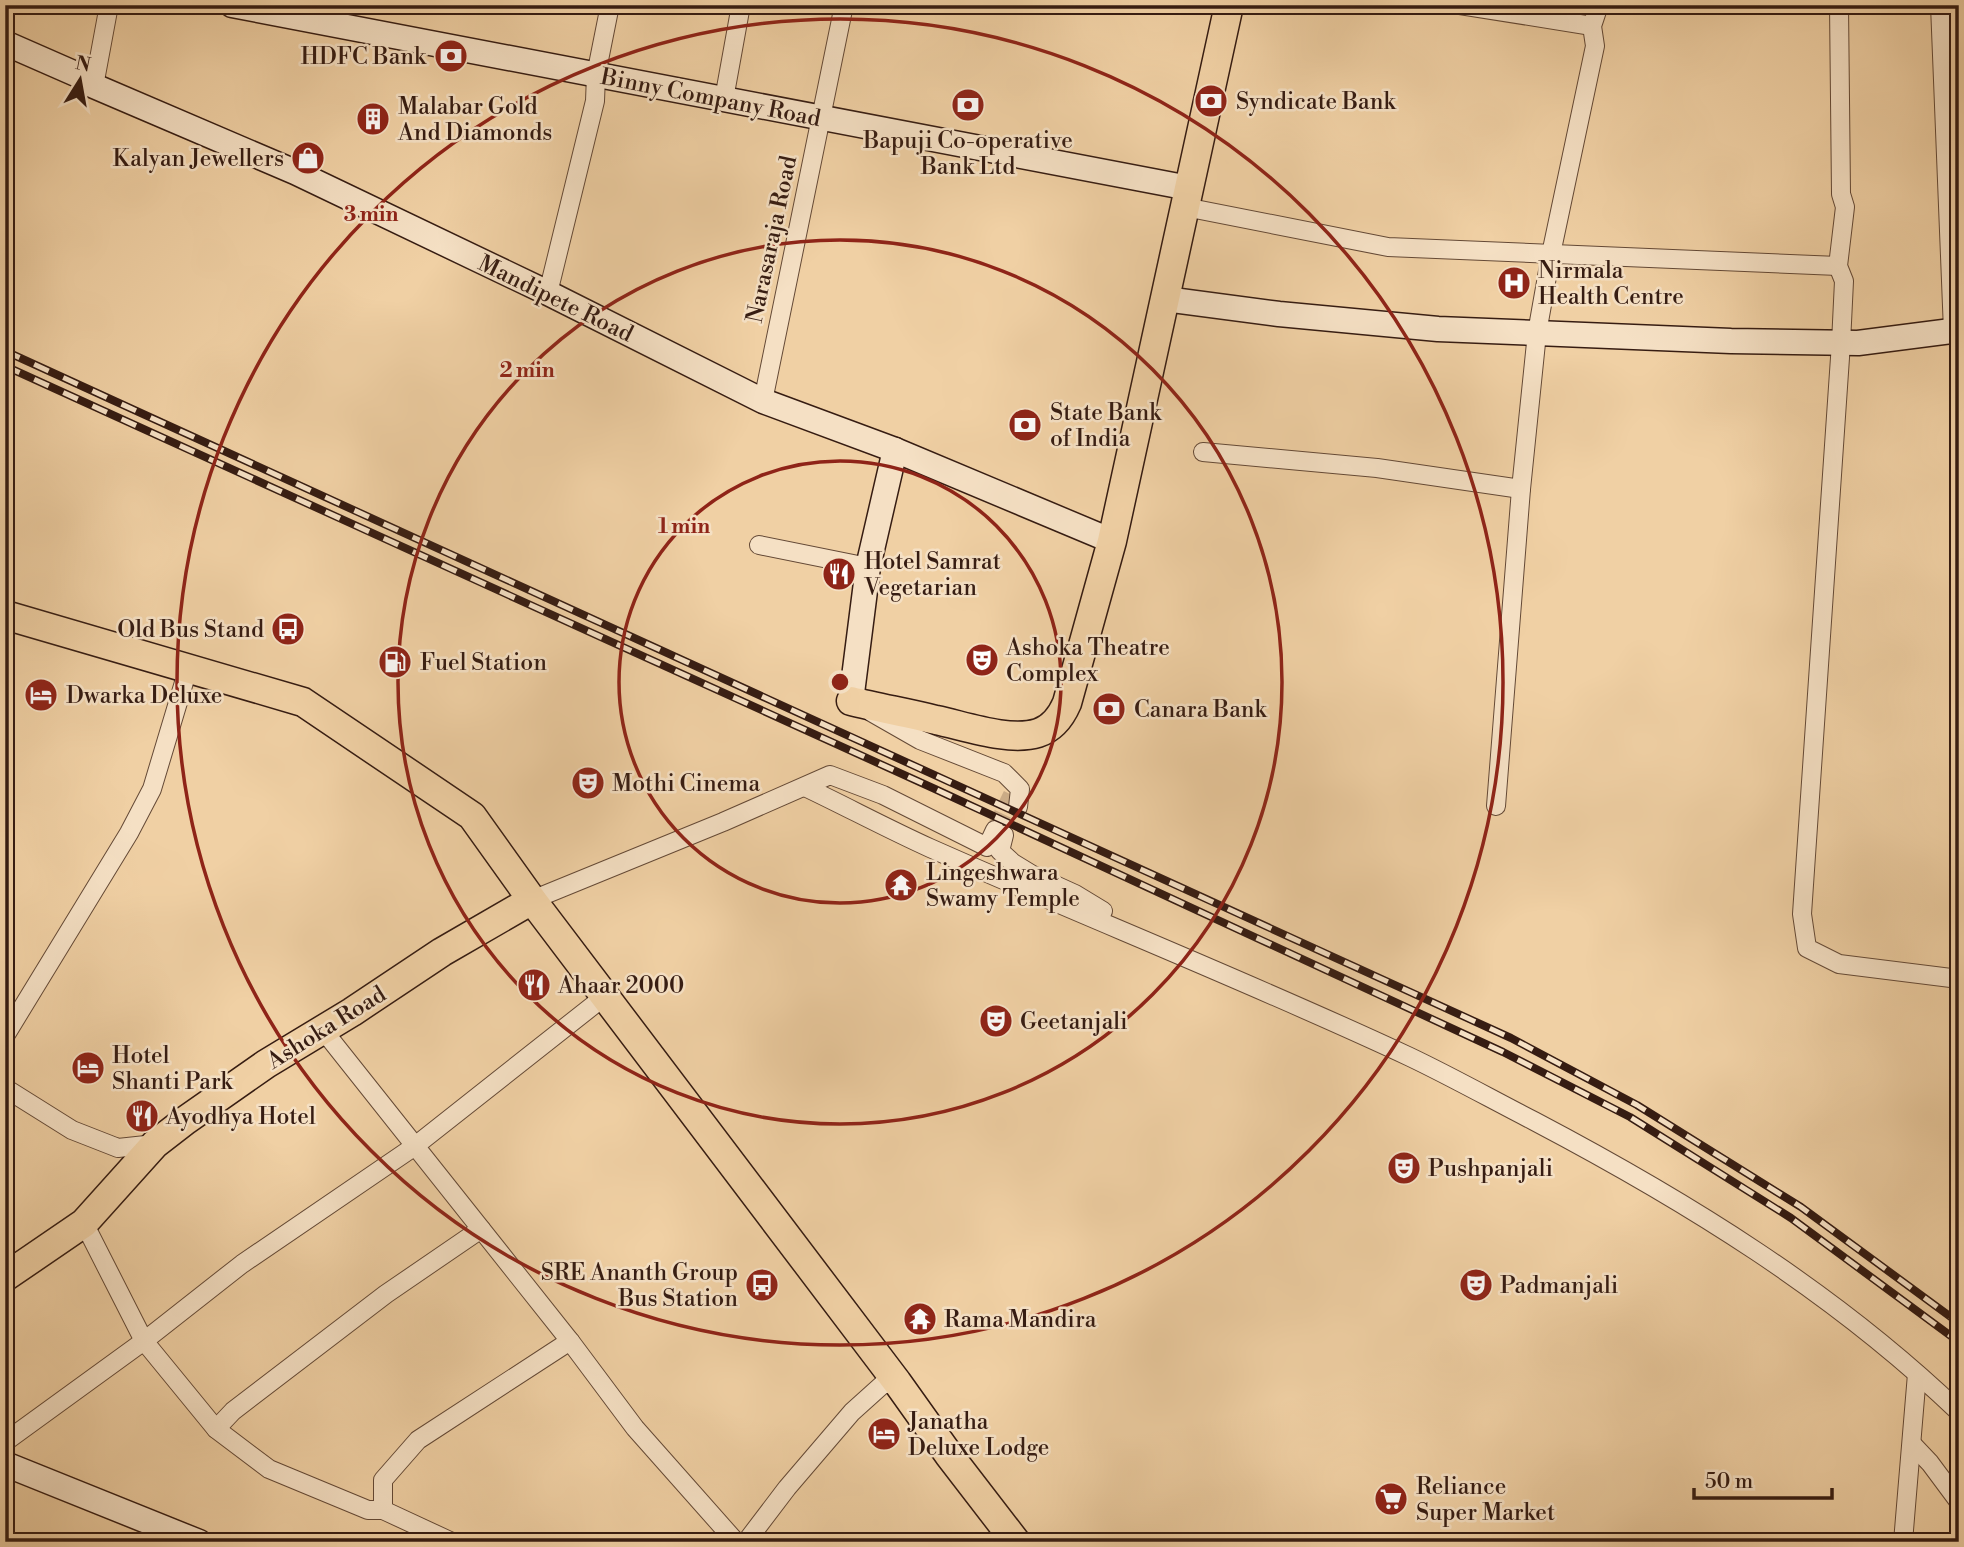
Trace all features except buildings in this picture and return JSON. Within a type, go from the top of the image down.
[{"type":"main road","name":"Binny Company Road","points":[[232,5],[821,118],[1187,198]]},
{"type":"main road","points":[[895,450],[868,567],[854,701],[993,733],[1026,736],[1040,733],[1062,716],[1068,704],[1112,541],[1229,5]]},
{"type":"main road","name":"Mandipete Road","points":[[5,44],[78,75],[94,86],[295,172],[548,293],[763,401],[895,450],[1112,541]]},
{"type":"main road","points":[[1165,299],[1279,314],[1438,329],[1731,341],[1858,343],[1956,330]]},
{"type":"main road","points":[[5,615],[303,702],[472,816],[532,900],[1016,1542]]},
{"type":"main road","name":"Ashoka Road","points":[[5,1277],[84,1223],[155,1144],[266,1064],[442,952],[532,900]]},
{"type":"main road","points":[[5,1464],[199,1542]]},
{"type":"street","points":[[94,86],[109,5]]},
{"type":"street","points":[[548,293],[595,102],[596,75],[610,5]]},
{"type":"street","points":[[724,99],[741,5]]},
{"type":"street","name":"Narasaraja Road","points":[[763,401],[844,5]]},
{"type":"street","points":[[1460,5],[1592,26]]},
{"type":"street","points":[[1496,806],[1521,489],[1537,333],[1550,254],[1595,46],[1592,26],[1599,5]]},
{"type":"street","points":[[1839,5],[1841,194],[1845,206],[1838,266],[1844,281],[1802,914],[1807,948],[1839,964],[1959,979]]},
{"type":"street","points":[[1940,5],[1953,215],[1956,330]]},
{"type":"street","points":[[1187,198],[1388,247],[1838,266]]},
{"type":"street","points":[[1203,452],[1377,468],[1521,489]]},
{"type":"street","points":[[760,545],[868,567]]},
{"type":"street","points":[[5,1036],[129,833],[152,789],[188,669]]},
{"type":"street","points":[[854,701],[920,740],[1004,773],[1020,789],[1015,801]]},
{"type":"street","points":[[532,900],[830,775],[883,795],[987,846],[1000,833],[1000,851],[1013,863],[1102,909],[1105,913],[1102,921]]},
{"type":"street","points":[[805,787],[928,847],[1413,1058],[1596,1154],[1732,1234],[1823,1298],[1917,1374],[1959,1412]]},
{"type":"street","points":[[5,1442],[144,1341],[242,1264],[415,1146],[605,996]]},
{"type":"street","points":[[323,1030],[570,1341],[635,1428],[736,1542]]},
{"type":"street","points":[[5,1088],[72,1130],[118,1148],[155,1144]]},
{"type":"street","points":[[84,1223],[144,1341],[216,1429],[269,1469],[368,1510],[383,1510],[452,1542]]},
{"type":"street","points":[[216,1429],[233,1411],[386,1294],[481,1228]]},
{"type":"street","points":[[383,1510],[383,1480],[418,1440],[570,1341]]},
{"type":"street","points":[[1903,1542],[1917,1374]]},
{"type":"street","points":[[746,1542],[787,1488],[852,1412],[882,1385],[897,1382]]},
{"type":"street","points":[[1912,1444],[1959,1502]]},
{"type":"tunnel","points":[[995,830],[1012,795]]},
{"type":"railway","points":[[5,351],[1511,1038],[1637,1105],[1801,1207],[1959,1323]]},
{"type":"railway","points":[[5,366],[935,789],[1503,1052],[1630,1117],[1791,1218],[1959,1342]]},
{"type":"place","name":"HDFC Bank","points":[[451,56]]},
{"type":"place","name":"Syndicate Bank","points":[[1211,101]]},
{"type":"place","name":"Bapuji Co-operative Bank Ltd","points":[[968,105]]},
{"type":"place","name":"Malabar Gold And Diamonds","points":[[373,119]]},
{"type":"place","name":"Kalyan Jewellers","points":[[308,158]]},
{"type":"place","name":"Nirmala Health Centre","points":[[1514,283]]},
{"type":"place","name":"State Bank of India","points":[[1025,425]]},
{"type":"place","name":"Hotel Samrat Vegetarian","points":[[839,574]]},
{"type":"place","name":"Old Bus Stand","points":[[288,629]]},
{"type":"place","name":"Ashoka Theatre Complex","points":[[982,660]]},
{"type":"place","name":"Fuel Station","points":[[395,662]]},
{"type":"place","name":"Dwarka Deluxe","points":[[41,695]]},
{"type":"place","name":"Canara Bank","points":[[1109,709]]},
{"type":"place","name":"Mothi Cinema","points":[[588,783]]},
{"type":"place","name":"Lingeshwara Swamy Temple","points":[[901,885]]},
{"type":"place","name":"Ahaar 2000","points":[[534,985]]},
{"type":"place","name":"Geetanjali","points":[[996,1021]]},
{"type":"place","name":"Hotel Shanti Park","points":[[88,1068]]},
{"type":"place","name":"Ayodhya Hotel","points":[[142,1116]]},
{"type":"place","name":"Pushpanjali","points":[[1404,1168]]},
{"type":"place","name":"SRE Ananth Group Bus Station","points":[[762,1285]]},
{"type":"place","name":"Padmanjali","points":[[1476,1285]]},
{"type":"place","name":"Rama Mandira","points":[[920,1319]]},
{"type":"place","name":"Janatha Deluxe Lodge","points":[[884,1434]]},
{"type":"place","name":"Reliance Super Market","points":[[1391,1499]]}]
